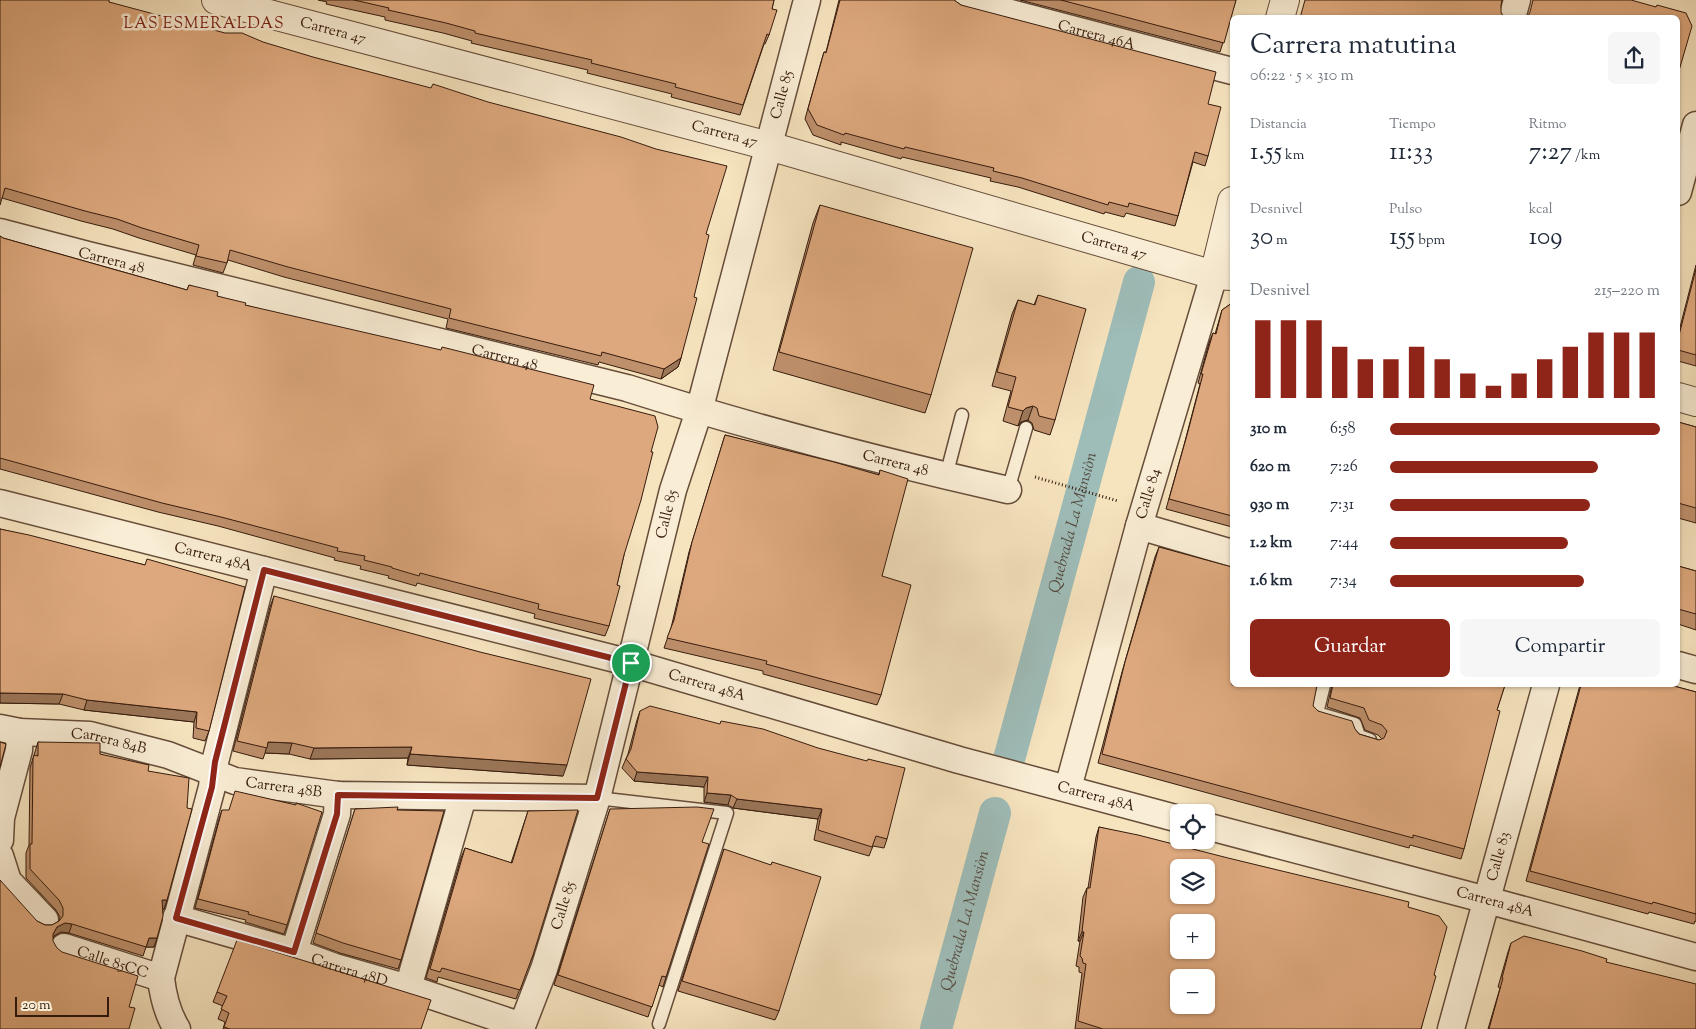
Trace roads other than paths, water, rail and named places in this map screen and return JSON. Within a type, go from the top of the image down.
[{"type":"street","name":"Carrera 47","points":[[216,0],[769,146],[1223,275]]},
{"type":"street","name":"Calle 85","points":[[522,1026],[544,969],[597,798],[673,490],[699,411],[807,0]]},
{"type":"street","name":"Carrera 46A","points":[[961,0],[1230,70]]},
{"type":"street","points":[[1281,15],[1285,0]]},
{"type":"street","points":[[1513,15],[1517,0]]},
{"type":"street","points":[[1680,185],[1696,125]]},
{"type":"street","name":"Calle 84","points":[[1068,788],[1139,526],[1223,275],[1230,217]]},
{"type":"street","name":"Carrera 48","points":[[0,232],[627,388],[699,411],[946,476],[1008,490]]},
{"type":"street","points":[[1680,398],[1696,402]]},
{"type":"street","name":"Carrera 48A","points":[[0,503],[631,663],[959,760],[1170,816]]},
{"type":"street","points":[[1139,526],[1230,552]]},
{"type":"street","points":[[177,1029],[169,1016],[161,978],[212,787],[215,762],[264,570]]},
{"type":"street","points":[[1680,666],[1696,670]]},
{"type":"street","name":"Calle 83","points":[[1451,1029],[1545,687]]},
{"type":"street","points":[[0,840],[1,818],[19,750],[10,730]]},
{"type":"street","name":"Carrera 84B","points":[[10,730],[90,735],[168,754],[214,774]]},
{"type":"street","name":"Carrera 48B","points":[[214,774],[235,781],[338,795],[597,798]]},
{"type":"street","points":[[294,952],[337,814],[338,795]]},
{"type":"street","points":[[408,988],[463,797]]},
{"type":"street","name":"Carrera 48A","points":[[1215,828],[1696,957]]},
{"type":"street","points":[[0,856],[8,881],[45,920]]},
{"type":"street","name":"Carrera 48D","points":[[176,918],[294,952],[334,967],[408,988],[522,1026]]},
{"type":"street","name":"Calle 85CC","points":[[64,947],[161,978]]},
{"type":"lane","points":[[946,476],[962,414]]},
{"type":"lane","points":[[1008,490],[1026,428]]},
{"type":"lane","points":[[1324,687],[1317,713],[1355,724],[1359,736],[1375,742]]},
{"type":"lane","points":[[597,798],[727,813],[659,1024]]},
{"type":"waterway","name":"Quebrada La Mansiòn","points":[[1008,763],[1139,282]]},
{"type":"waterway","name":"Quebrada La Mansiòn","points":[[936,1029],[995,813]]},
{"type":"district","name":"LAS ESMERALDAS","points":[[204,24]]}]
